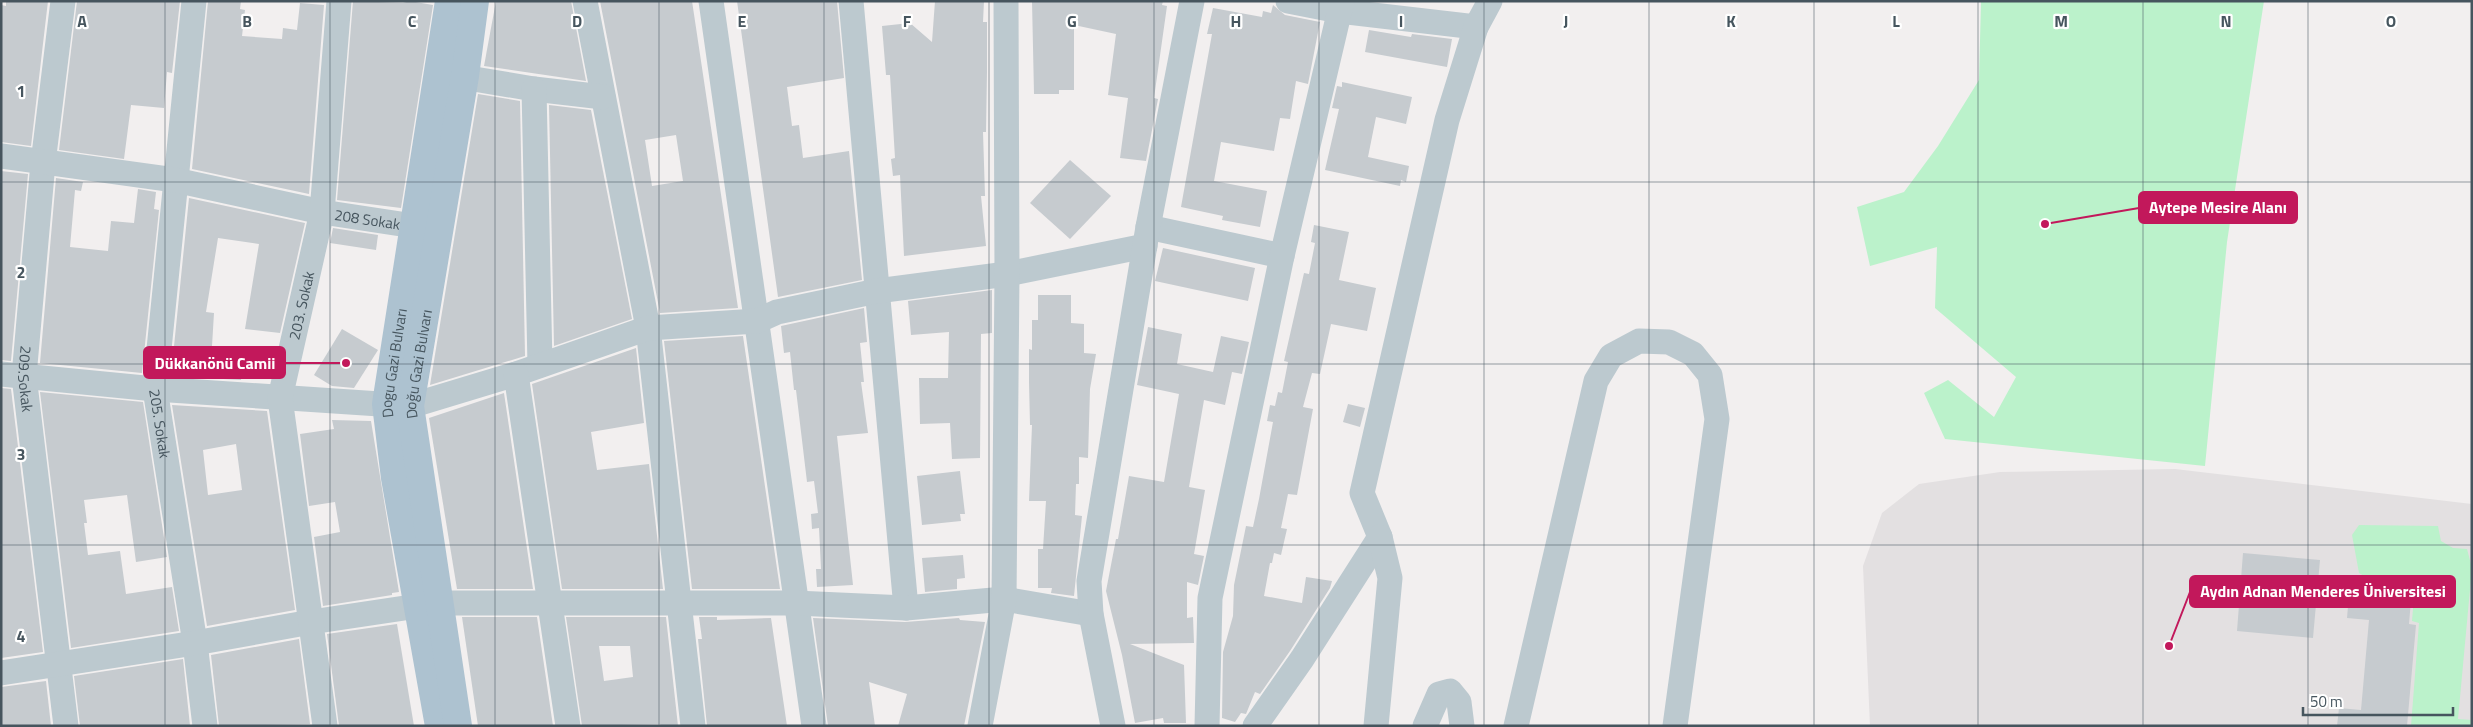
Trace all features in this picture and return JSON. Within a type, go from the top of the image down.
[{"type":"main road","name":"Dogu Gazi Bulvarı","points":[[398,405],[414,226],[449,1]]},
{"type":"main road","name":"Doğu Gazi Bulvarı","points":[[458,726],[428,604],[398,405],[465,76],[475,1]]},
{"type":"main road","points":[[428,604],[439,726]]},
{"type":"street","name":"209.Sokak","points":[[63,1],[43,163],[13,375],[66,726]]},
{"type":"street","name":"205. Sokak","points":[[194,1],[155,390],[195,643],[205,726]]},
{"type":"street","name":"203. Sokak","points":[[325,726],[280,398],[322,212],[339,1]]},
{"type":"street","points":[[586,1],[648,328],[693,726]]},
{"type":"street","points":[[711,1],[795,603],[814,726]]},
{"type":"street","points":[[851,1],[906,608]]},
{"type":"street","points":[[980,726],[1004,600],[1007,274],[1006,1]]},
{"type":"street","points":[[1113,726],[1091,614],[1089,581],[1147,236],[1192,1]]},
{"type":"street","points":[[1288,1],[1340,6],[1476,28]]},
{"type":"street","points":[[1376,726],[1390,578],[1380,537],[1362,493],[1447,120],[1476,28],[1490,1]]},
{"type":"street","points":[[1207,726],[1210,598],[1282,256],[1340,6]]},
{"type":"street","points":[[437,73],[465,76],[534,89],[603,97]]},
{"type":"street","points":[[534,89],[540,364]]},
{"type":"street","name":"208 Sokak","points":[[1,156],[175,180],[322,212],[414,226]]},
{"type":"street","points":[[13,375],[155,390],[398,405],[516,374],[540,364],[648,328],[757,321],[777,312],[877,291],[1007,274],[1147,236],[1282,256]]},
{"type":"street","points":[[1516,726],[1596,381],[1611,356],[1639,341],[1669,342],[1693,354],[1710,375],[1717,419],[1675,726]]},
{"type":"street","points":[[516,374],[568,726]]},
{"type":"street","points":[[1255,726],[1302,659],[1380,537]]},
{"type":"street","points":[[1,673],[428,604],[550,602],[795,603],[906,608],[1004,600],[1091,614]]},
{"type":"street","points":[[1425,726],[1439,694],[1450,691],[1459,702],[1462,726]]},
{"type":"shaded area","points":[[2175,469],[2472,504],[2472,726],[1870,726],[1863,566],[1882,513],[1919,484],[2000,472]]},
{"type":"green space","points":[[1981,1],[2264,1],[2227,242],[2205,466],[1945,439],[1924,393],[1948,380],[1994,417],[2016,377],[1935,308],[1937,247],[1870,266],[1857,207],[1904,192],[1938,146],[1979,80]]},
{"type":"green space","points":[[2359,525],[2438,526],[2441,541],[2453,548],[2467,549],[2472,568],[2458,719],[2472,720],[2472,726],[2411,726],[2419,623],[2412,621],[2415,584],[2369,579],[2359,573],[2352,535]]},
{"type":"building","points":[[6,1],[48,1],[31,146],[1,142],[1,5],[6,6]]},
{"type":"building","points":[[77,1],[180,1],[172,73],[167,72],[164,108],[131,105],[124,159],[59,150]]},
{"type":"building","points":[[208,1],[241,1],[240,9],[245,10],[242,36],[282,39],[283,28],[297,30],[300,3],[324,5],[309,194],[192,169]]},
{"type":"building","points":[[353,1],[403,3],[410,1],[433,5],[401,208],[337,200]]},
{"type":"building","points":[[496,1],[571,1],[586,81],[484,66]]},
{"type":"building","points":[[600,1],[692,1],[738,308],[660,313]],"holes":[[[676,135],[683,181],[652,186],[645,140]]]},
{"type":"building","points":[[737,1],[837,1],[844,78],[787,87],[792,126],[799,125],[803,158],[849,151],[862,280],[778,297]]},
{"type":"building","points":[[935,1],[984,1],[983,22],[987,22],[987,72],[986,132],[983,132],[985,196],[981,196],[986,246],[904,256],[900,175],[893,176],[891,159],[895,158],[890,75],[886,75],[882,26],[910,23],[932,42]]},
{"type":"building","points":[[1032,1],[1163,1],[1162,5],[1167,6],[1154,98],[1158,99],[1146,161],[1120,158],[1128,98],[1108,95],[1116,34],[1074,25],[1074,90],[1059,90],[1059,94],[1034,94]]},
{"type":"building","points":[[1273,5],[1285,15],[1320,22],[1308,84],[1296,81],[1290,119],[1280,118],[1274,151],[1221,142],[1214,181],[1267,191],[1260,227],[1222,220],[1223,216],[1181,207],[1212,34],[1207,34],[1213,8],[1262,17],[1263,11],[1271,13]]},
{"type":"building","points":[[1369,30],[1411,37],[1412,34],[1452,39],[1447,67],[1365,52]]},
{"type":"building","points":[[1342,82],[1412,97],[1406,124],[1376,117],[1368,157],[1409,166],[1406,182],[1401,180],[1400,186],[1325,170],[1339,109],[1332,108],[1337,86],[1342,87]]},
{"type":"building","points":[[478,94],[520,101],[525,356],[430,385]]},
{"type":"building","points":[[549,105],[591,110],[632,319],[554,346]]},
{"type":"building","points":[[1070,160],[1111,196],[1070,239],[1030,203]]},
{"type":"building","points":[[1,171],[28,174],[11,361],[1,360]]},
{"type":"building","points":[[56,178],[83,182],[81,191],[75,190],[70,247],[108,251],[111,221],[134,223],[138,189],[156,192],[154,209],[159,210],[142,373],[40,363]]},
{"type":"building","points":[[189,198],[305,223],[280,333],[245,329],[259,244],[218,238],[206,312],[214,313],[212,346],[240,349],[238,369],[242,370],[241,380],[171,376]]},
{"type":"building","points":[[1314,225],[1349,232],[1339,280],[1376,288],[1367,331],[1331,324],[1320,374],[1312,373],[1303,407],[1313,409],[1297,495],[1288,494],[1281,528],[1287,529],[1281,555],[1274,553],[1272,563],[1270,563],[1264,596],[1302,603],[1306,577],[1332,581],[1330,588],[1290,651],[1260,694],[1255,692],[1246,714],[1241,713],[1235,722],[1222,718],[1223,652],[1233,616],[1234,585],[1246,526],[1253,527],[1259,499],[1273,422],[1267,421],[1270,405],[1275,406],[1278,392],[1282,393],[1288,362],[1284,361],[1304,273],[1309,274],[1315,243],[1311,242]]},
{"type":"building","points":[[333,228],[378,235],[376,250],[330,243]]},
{"type":"building","points":[[1163,248],[1255,268],[1248,301],[1155,281]]},
{"type":"building","points":[[992,290],[992,333],[981,334],[980,458],[952,459],[950,423],[920,424],[919,378],[948,378],[949,332],[911,335],[908,301]]},
{"type":"building","points":[[1038,295],[1071,295],[1071,323],[1084,324],[1084,353],[1096,354],[1090,389],[1088,458],[1079,457],[1079,484],[1076,484],[1075,515],[1082,516],[1074,596],[1051,593],[1052,588],[1038,588],[1038,549],[1043,549],[1046,501],[1029,501],[1032,425],[1030,425],[1029,349],[1032,350],[1032,320],[1038,320]]},
{"type":"building","points":[[864,308],[867,342],[860,343],[864,382],[861,382],[868,433],[837,436],[853,585],[817,587],[816,569],[821,569],[819,528],[812,529],[811,514],[818,513],[814,481],[807,482],[790,352],[784,353],[781,326]]},
{"type":"building","points":[[1148,327],[1182,334],[1177,364],[1213,372],[1221,336],[1249,342],[1242,374],[1232,372],[1225,405],[1204,400],[1189,487],[1205,490],[1194,554],[1204,556],[1198,585],[1187,582],[1187,618],[1193,617],[1194,643],[1130,644],[1184,665],[1186,723],[1164,723],[1163,718],[1135,723],[1122,655],[1106,591],[1116,539],[1118,539],[1129,476],[1164,482],[1179,394],[1137,385]]},
{"type":"building","points":[[342,329],[378,350],[354,388],[332,386],[314,375]]},
{"type":"building","points":[[743,336],[780,589],[692,589],[664,341]]},
{"type":"building","points":[[636,348],[644,423],[591,432],[597,470],[649,464],[663,589],[562,589],[532,384]]},
{"type":"building","points":[[1,388],[11,389],[43,652],[1,658]]},
{"type":"building","points":[[40,392],[143,402],[167,557],[136,562],[127,495],[84,500],[87,523],[84,523],[88,555],[120,551],[126,594],[172,587],[179,631],[71,648]]},
{"type":"building","points":[[504,393],[533,589],[457,589],[429,418]]},
{"type":"building","points":[[1348,404],[1365,408],[1360,427],[1343,422]]},
{"type":"building","points":[[172,405],[267,411],[295,610],[207,626]],"holes":[[[236,444],[242,490],[208,495],[203,450]]]},
{"type":"building","points":[[332,420],[371,421],[399,592],[392,593],[392,595],[323,606],[314,537],[340,532],[335,502],[309,506],[300,434],[334,429]]},
{"type":"building","points":[[960,471],[965,514],[960,514],[961,521],[922,525],[917,476]]},
{"type":"building","points":[[2243,553],[2320,560],[2313,638],[2237,631]]},
{"type":"building","points":[[963,555],[965,578],[957,579],[957,589],[925,592],[922,558]]},
{"type":"building","points":[[2350,583],[2412,588],[2409,624],[2416,625],[2407,726],[2337,726],[2339,708],[2361,710],[2369,620],[2347,618]]},
{"type":"building","points":[[462,617],[537,617],[553,726],[478,726]]},
{"type":"building","points":[[566,617],[666,617],[678,726],[661,726],[660,724],[582,726]],"holes":[[[599,646],[630,646],[633,677],[604,681]]]},
{"type":"building","points":[[699,617],[717,617],[717,620],[771,618],[787,726],[707,726],[698,639],[702,639]]},
{"type":"building","points":[[813,618],[905,622],[959,618],[960,620],[985,622],[964,726],[898,726],[907,694],[869,682],[875,726],[828,726]]},
{"type":"building","points":[[397,624],[414,726],[339,726],[327,634]]},
{"type":"building","points":[[299,639],[310,724],[219,726],[211,655]]},
{"type":"building","points":[[183,659],[190,726],[80,726],[74,676]]},
{"type":"building","points":[[46,681],[51,726],[1,726],[1,687]]},
{"type":"place","name":"Aytepe Mesire Alanı","points":[[2045,224]]},
{"type":"place","name":"Dükkanönü Camii","points":[[346,363]]},
{"type":"place","name":"Aydın Adnan Menderes Üniversitesi","points":[[2169,646]]}]
